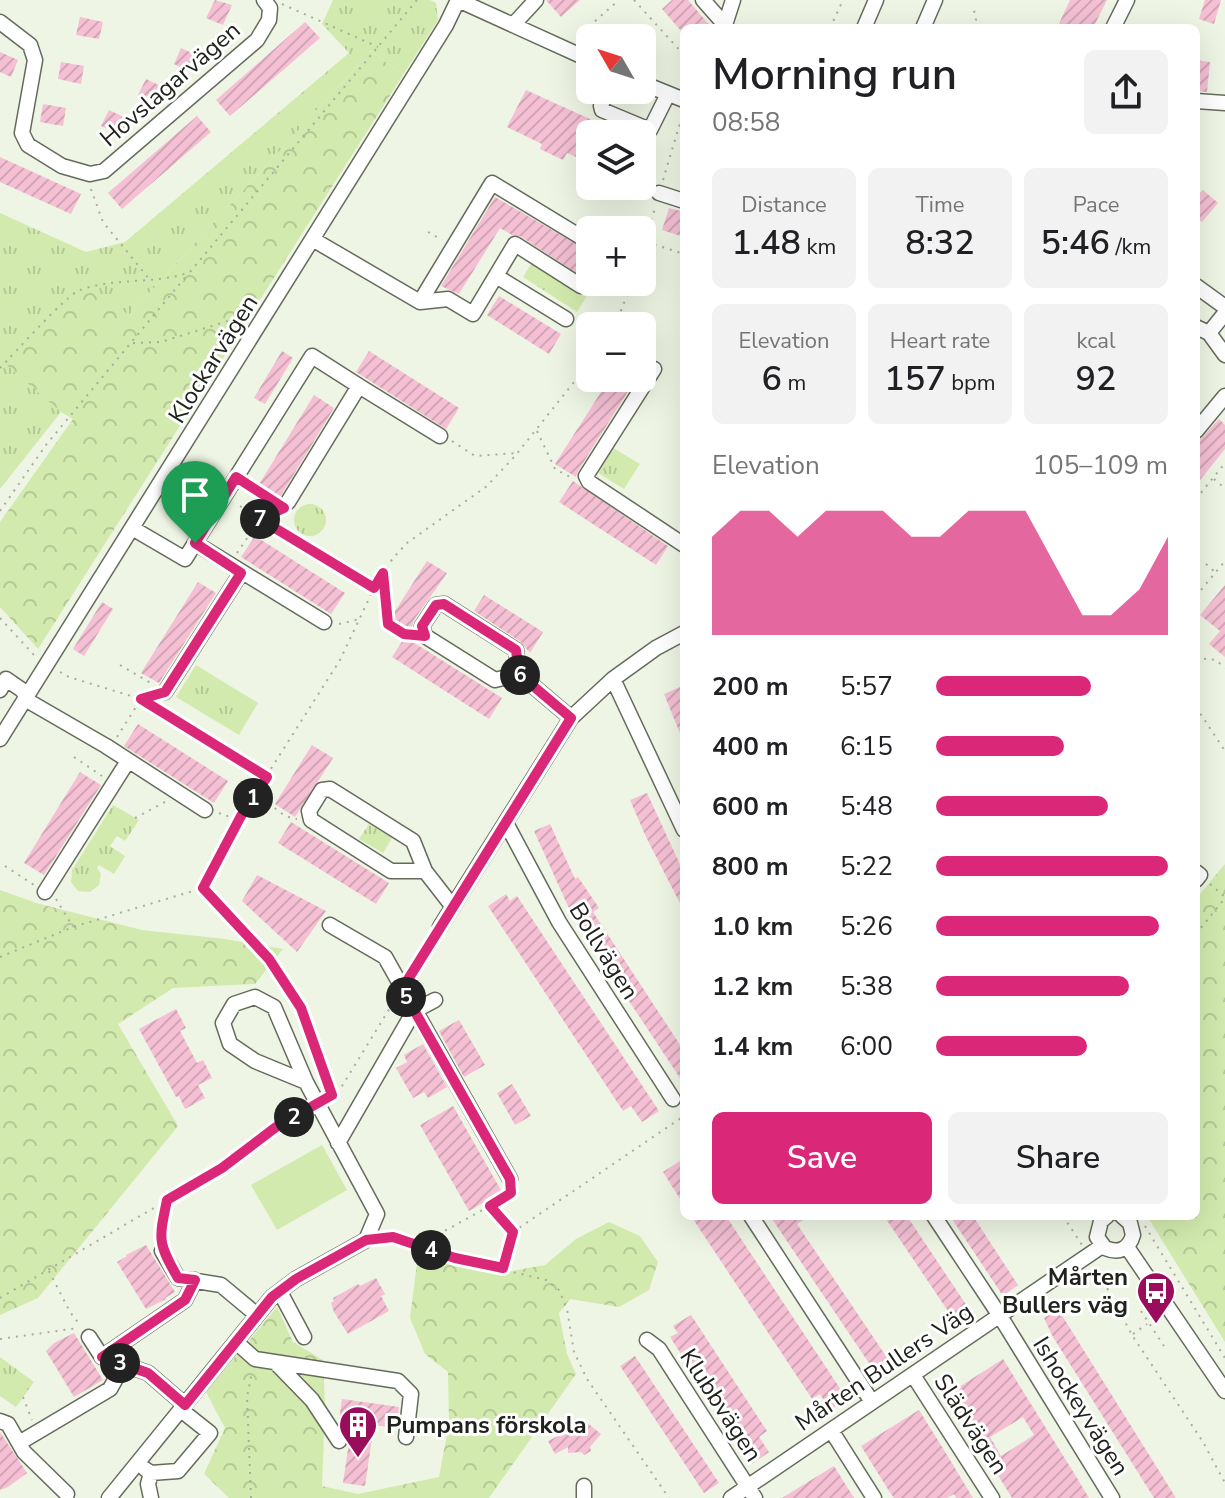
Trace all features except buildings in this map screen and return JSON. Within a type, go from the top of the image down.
[{"type":"street","points":[[458,0],[576,54]]},
{"type":"street","name":"Klockarvägen","points":[[0,739],[314,240],[446,25],[458,0]]},
{"type":"street","points":[[513,25],[536,0]]},
{"type":"street","points":[[703,0],[727,24]]},
{"type":"street","points":[[728,24],[733,0]]},
{"type":"street","points":[[866,24],[876,0]]},
{"type":"street","points":[[925,24],[935,0]]},
{"type":"street","points":[[1115,24],[1127,0]]},
{"type":"street","name":"Hovslagarvägen","points":[[0,22],[30,45],[35,60],[22,133],[28,145],[62,166],[90,174],[104,171],[257,40],[269,20],[267,4]]},
{"type":"street","points":[[656,89],[680,98]]},
{"type":"street","points":[[602,104],[602,110],[650,130],[668,94]]},
{"type":"street","points":[[1200,101],[1225,103]]},
{"type":"street","points":[[420,302],[492,183],[576,234]]},
{"type":"street","points":[[659,193],[680,200]]},
{"type":"street","points":[[314,240],[420,302],[448,299],[473,314],[515,244],[576,283]]},
{"type":"street","points":[[496,276],[566,319]]},
{"type":"street","points":[[1200,289],[1225,307]]},
{"type":"street","points":[[1225,313],[1203,330],[1225,355]]},
{"type":"street","points":[[132,528],[185,559],[312,356],[440,436]]},
{"type":"street","points":[[288,502],[359,386]]},
{"type":"street","points":[[639,392],[586,476],[589,482],[680,542]]},
{"type":"street","points":[[1200,426],[1225,396]]},
{"type":"street","points":[[195,543],[324,622]]},
{"type":"street","points":[[165,692],[235,568]]},
{"type":"street","points":[[519,674],[495,680],[425,636],[422,626],[436,605],[444,604],[516,650],[519,674],[571,718]]},
{"type":"street","points":[[440,927],[571,718],[613,679],[680,635]]},
{"type":"street","points":[[0,690],[6,679],[22,690],[30,702],[205,810]]},
{"type":"street","points":[[613,679],[680,821]]},
{"type":"street","points":[[45,892],[128,761]]},
{"type":"street","points":[[425,871],[391,871],[311,820],[309,811],[322,790],[330,789],[413,841],[425,871],[453,907]]},
{"type":"street","name":"Bollvägen","points":[[506,823],[559,922],[673,1099]]},
{"type":"street","points":[[330,925],[385,957],[510,1179]]},
{"type":"street","points":[[109,1498],[257,1315],[280,1292],[366,1240],[377,1214],[306,1082],[274,1007],[255,997],[234,1004],[223,1023],[230,1044],[255,1061],[306,1082]]},
{"type":"street","points":[[338,1143],[414,1011],[435,1000]]},
{"type":"street","points":[[754,1220],[872,1402]]},
{"type":"street","name":"Ishockeyvägen","points":[[937,1220],[1112,1498]]},
{"type":"street","points":[[1104,1220],[1097,1229],[1095,1250],[1117,1251],[1127,1247],[1133,1229],[1125,1220]]},
{"type":"street","points":[[1127,1247],[1225,1391]]},
{"type":"street","name":"Mårten Bullers Väg","points":[[731,1498],[752,1492],[831,1430],[1095,1250]]},
{"type":"street","points":[[162,1251],[178,1278],[221,1285],[257,1315]]},
{"type":"street","points":[[102,1357],[185,1300],[195,1280]]},
{"type":"street","points":[[280,1292],[304,1337]]},
{"type":"street","points":[[89,1337],[102,1357],[148,1373],[210,1433],[178,1471],[151,1473],[138,1464]]},
{"type":"street","name":"Klubbvägen","points":[[647,1340],[659,1349],[752,1492]]},
{"type":"street","points":[[236,1342],[255,1359],[398,1381],[411,1394],[406,1437]]},
{"type":"street","points":[[276,1363],[312,1400],[339,1441]]},
{"type":"street","points":[[19,1443],[110,1389],[124,1364]]},
{"type":"street","name":"Slädvägen","points":[[913,1375],[992,1498]]},
{"type":"street","points":[[0,1421],[8,1424],[24,1452],[67,1494]]},
{"type":"street","points":[[831,1430],[874,1498]]},
{"type":"street","points":[[151,1473],[148,1484],[151,1498]]},
{"type":"path","points":[[0,511],[46,445],[417,0]]},
{"type":"path","points":[[564,49],[619,0]]},
{"type":"path","points":[[634,0],[680,51]]},
{"type":"path","points":[[832,24],[843,0]]},
{"type":"path","points":[[267,4],[282,3],[378,47]]},
{"type":"path","points":[[974,10],[974,24]]},
{"type":"path","points":[[90,174],[89,184],[103,222],[151,280]]},
{"type":"path","points":[[428,232],[453,247]]},
{"type":"path","points":[[656,245],[680,253]]},
{"type":"path","points":[[0,368],[76,291],[96,285],[172,278],[190,272]]},
{"type":"path","points":[[132,343],[161,342],[258,312],[266,316]]},
{"type":"path","points":[[566,319],[576,319]]},
{"type":"path","points":[[0,957],[73,927],[203,888],[241,816],[340,660],[383,573],[407,543],[487,486],[518,453],[576,380]]},
{"type":"path","points":[[537,430],[555,469],[569,478],[589,482]]},
{"type":"path","points":[[440,436],[445,436],[475,456],[518,453]]},
{"type":"path","points":[[1200,494],[1225,463]]},
{"type":"path","points":[[235,568],[260,519],[284,508],[236,477]]},
{"type":"path","points":[[1213,479],[1222,486]]},
{"type":"path","points":[[240,506],[374,588]]},
{"type":"path","points":[[1200,591],[1225,561]]},
{"type":"path","points":[[1206,564],[1216,573]]},
{"type":"path","points":[[383,573],[388,624],[404,634],[425,636]]},
{"type":"path","points":[[0,618],[31,652]]},
{"type":"path","points":[[324,622],[332,625],[361,619]]},
{"type":"path","points":[[1200,658],[1216,660],[1225,668]]},
{"type":"path","points":[[120,665],[165,692]]},
{"type":"path","points":[[60,672],[141,699],[267,777]]},
{"type":"path","points":[[110,749],[141,699],[165,692]]},
{"type":"path","points":[[1200,713],[1225,751]]},
{"type":"path","points":[[74,757],[113,784]]},
{"type":"path","points":[[259,789],[274,809],[282,814],[311,820]]},
{"type":"path","points":[[135,818],[164,802]]},
{"type":"path","points":[[205,810],[212,808],[225,816],[241,816]]},
{"type":"path","points":[[5,866],[56,899],[73,927]]},
{"type":"path","points":[[1200,878],[1225,897],[1200,929]]},
{"type":"path","points":[[203,888],[269,959],[301,1008],[332,1095]]},
{"type":"path","points":[[0,1298],[222,1168],[276,1127],[332,1095],[342,1086],[440,927]]},
{"type":"path","points":[[503,1268],[513,1232],[680,1119]]},
{"type":"path","points":[[417,1246],[511,1193],[510,1179]]},
{"type":"path","points":[[162,1251],[160,1236],[167,1200]]},
{"type":"path","points":[[490,1206],[513,1232]]},
{"type":"path","points":[[1067,1220],[1095,1250],[1132,1335],[1203,1442],[1225,1483]]},
{"type":"path","points":[[1142,1220],[1225,1358]]},
{"type":"path","points":[[366,1240],[393,1237],[455,1258],[546,1280],[559,1290],[567,1309],[574,1352],[587,1379],[669,1498]]},
{"type":"path","points":[[0,1339],[82,1328],[70,1312],[49,1270]]},
{"type":"path","points":[[1141,1311],[1164,1346]]},
{"type":"path","points":[[1132,1335],[1149,1323]]},
{"type":"path","points":[[251,1498],[247,1397],[255,1359]]},
{"type":"path","points":[[23,1397],[37,1432]]},
{"type":"green space","points":[[333,0],[430,0],[436,3],[438,20],[403,75],[371,51],[129,315],[1,359],[61,412],[0,489],[0,213],[86,252],[125,242],[349,53],[322,24]]},
{"type":"green space","points":[[371,51],[403,75],[38,649],[0,607],[0,522],[73,419],[1,360],[80,281],[129,315]]},
{"type":"green space","points":[[533,261],[576,289],[576,296],[587,296],[577,312],[523,277]]},
{"type":"green space","points":[[613,448],[640,464],[624,489],[598,473]]},
{"type":"green space","points":[[310,504],[321,509],[326,520],[321,531],[310,536],[299,531],[294,520],[299,509]]},
{"type":"green space","points":[[196,665],[258,703],[239,735],[176,697]]},
{"type":"green space","points":[[113,805],[139,820],[125,841],[117,836],[110,846],[125,856],[114,874],[99,865],[99,885],[90,892],[78,891],[71,882],[72,870]]},
{"type":"green space","points":[[369,824],[392,838],[383,853],[359,839]]},
{"type":"green space","points":[[1225,864],[1225,1342],[1149,1220],[1200,1220],[1200,894]]},
{"type":"green space","points":[[0,890],[36,903],[142,930],[283,949],[255,984],[173,988],[118,1024],[178,1126],[38,1298],[0,1315]]},
{"type":"green space","points":[[322,1145],[347,1190],[277,1230],[251,1185]]},
{"type":"green space","points":[[609,1222],[640,1236],[658,1262],[649,1290],[619,1307],[570,1299],[559,1313],[567,1354],[576,1374],[489,1498],[229,1498],[204,1474],[225,1428],[206,1392],[277,1307],[293,1342],[323,1360],[322,1486],[358,1494],[439,1477],[449,1424],[448,1372],[425,1354],[410,1318],[418,1255],[482,1272],[512,1271],[545,1265],[576,1239]]},
{"type":"green space","points":[[0,1357],[34,1382],[16,1407],[0,1396]]},
{"type":"place","name":"Mårten Bullers väg","points":[[1156,1325]]},
{"type":"place","name":"Pumpans förskola","points":[[358,1459]]},
{"type":"route","points":[[236,477],[284,508],[260,519],[374,588],[383,573],[388,624],[404,634],[425,636],[422,626],[436,605],[444,604],[516,650],[519,674],[571,718],[402,989],[510,1179],[511,1193],[490,1206],[513,1232],[503,1268],[455,1258],[393,1237],[366,1240],[296,1279],[272,1297],[185,1405],[148,1373],[102,1357],[185,1300],[195,1280],[178,1278],[162,1251],[160,1236],[167,1200],[222,1168],[276,1127],[332,1095],[301,1008],[269,959],[203,888],[241,816],[267,777],[141,699],[165,692],[241,573],[195,543],[236,477]]}]
